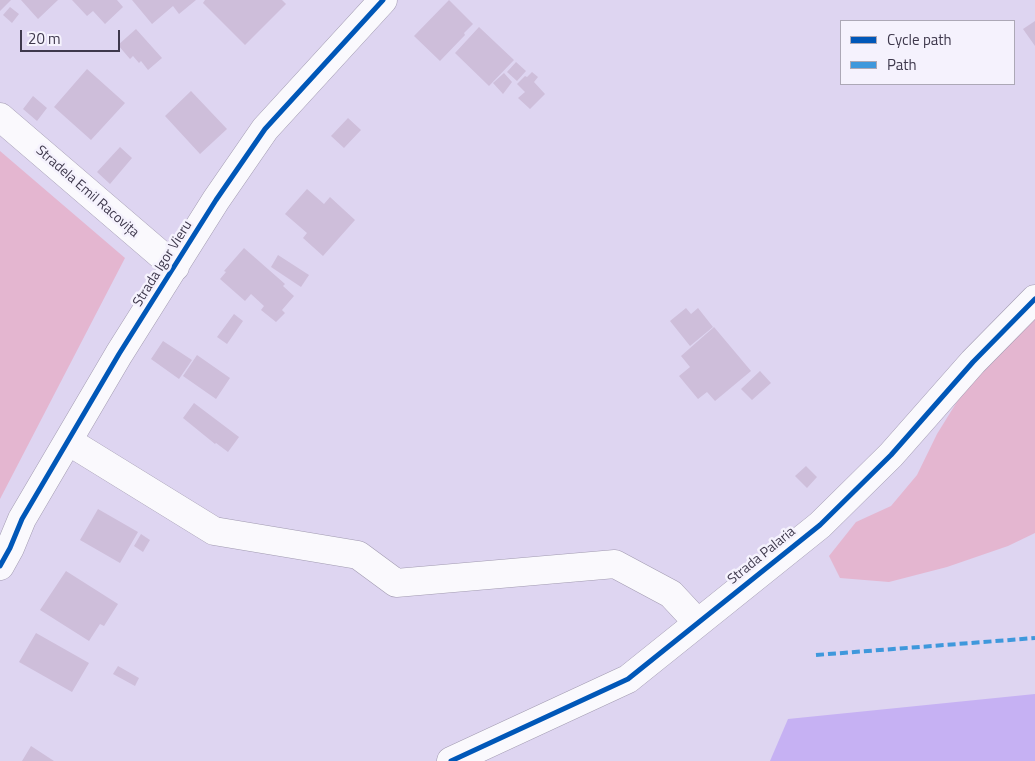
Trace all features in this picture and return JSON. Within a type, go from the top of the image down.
[{"type":"street","name":"Strada Igor Vieru","points":[[0,566],[22,519],[119,354],[216,200],[265,129],[383,0]]},
{"type":"street","name":"Stradela Emil Racovița","points":[[0,117],[175,267]]},
{"type":"street","name":"Strada Palaria","points":[[450,761],[628,679],[820,525],[891,455],[973,362],[1035,299]]},
{"type":"street","points":[[68,441],[214,531],[358,555],[396,583],[615,564],[670,594],[697,622]]},
{"type":"shaded area","points":[[0,151],[125,258],[0,499]]},
{"type":"shaded area","points":[[1035,319],[1035,533],[1008,546],[947,567],[889,582],[840,578],[829,556],[856,522],[891,506],[917,475],[937,434],[963,392]]},
{"type":"shaded area","points":[[1035,694],[1035,761],[770,761],[788,719]]},
{"type":"building","points":[[0,0],[11,0],[0,11]]},
{"type":"building","points":[[21,0],[58,0],[38,19]]},
{"type":"building","points":[[72,0],[117,0],[123,7],[105,24],[93,11],[87,16]]},
{"type":"building","points":[[132,0],[196,0],[179,14],[173,6],[152,24]]},
{"type":"building","points":[[205,0],[282,0],[286,4],[245,45],[203,3]]},
{"type":"building","points":[[449,0],[473,24],[440,61],[414,36]]},
{"type":"building","points":[[10,7],[19,14],[12,23],[3,15]]},
{"type":"building","points":[[1035,21],[1035,46],[1023,29]]},
{"type":"building","points":[[479,27],[514,60],[489,86],[455,53]]},
{"type":"building","points":[[136,29],[162,58],[148,70],[141,61],[139,63],[133,56],[130,59],[118,45]]},
{"type":"building","points":[[516,62],[526,71],[517,81],[507,72]]},
{"type":"building","points":[[87,69],[125,103],[91,140],[54,107]]},
{"type":"building","points":[[532,72],[538,77],[534,82],[545,94],[530,109],[518,98],[525,92],[517,84]]},
{"type":"building","points":[[504,73],[512,82],[503,94],[493,83]]},
{"type":"building","points":[[191,91],[227,129],[200,154],[165,116]]},
{"type":"building","points":[[33,96],[47,108],[37,121],[23,109]]},
{"type":"building","points":[[348,118],[361,130],[344,148],[331,136]]},
{"type":"building","points":[[120,147],[132,158],[110,184],[97,172]]},
{"type":"building","points":[[307,189],[324,204],[330,197],[355,220],[323,256],[303,238],[307,233],[285,214]]},
{"type":"building","points":[[244,248],[285,284],[283,286],[294,296],[282,310],[285,313],[276,322],[261,310],[264,306],[251,294],[245,301],[220,279],[226,272],[224,271]]},
{"type":"building","points":[[278,255],[309,275],[301,287],[271,267]]},
{"type":"building","points":[[686,308],[691,314],[698,308],[713,327],[690,346],[670,321]]},
{"type":"building","points":[[234,314],[243,321],[227,344],[217,337]]},
{"type":"building","points":[[714,327],[751,371],[715,401],[707,392],[698,399],[679,376],[690,367],[681,356]]},
{"type":"building","points":[[163,341],[192,360],[179,379],[151,359]]},
{"type":"building","points":[[197,355],[230,378],[216,399],[183,376]]},
{"type":"building","points":[[760,371],[771,383],[752,400],[741,389]]},
{"type":"building","points":[[194,403],[239,437],[228,452],[183,418]]},
{"type":"building","points":[[806,466],[817,477],[807,488],[795,476]]},
{"type":"building","points":[[98,509],[138,532],[120,563],[80,540]]},
{"type":"building","points":[[141,534],[150,540],[143,552],[134,546]]},
{"type":"building","points":[[66,571],[118,604],[104,626],[100,624],[89,641],[40,610]]},
{"type":"building","points":[[36,633],[89,663],[72,692],[19,662]]},
{"type":"building","points":[[118,666],[139,678],[135,686],[113,674]]},
{"type":"building","points":[[31,746],[54,761],[22,761]]},
{"type":"marked path","points":[[816,655],[1035,638]]},
{"type":"cycle path","points":[[0,566],[22,519],[119,354],[216,200],[265,129],[383,0]]},
{"type":"cycle path","points":[[451,761],[628,679],[820,525],[891,455],[973,362],[1035,299]]}]
